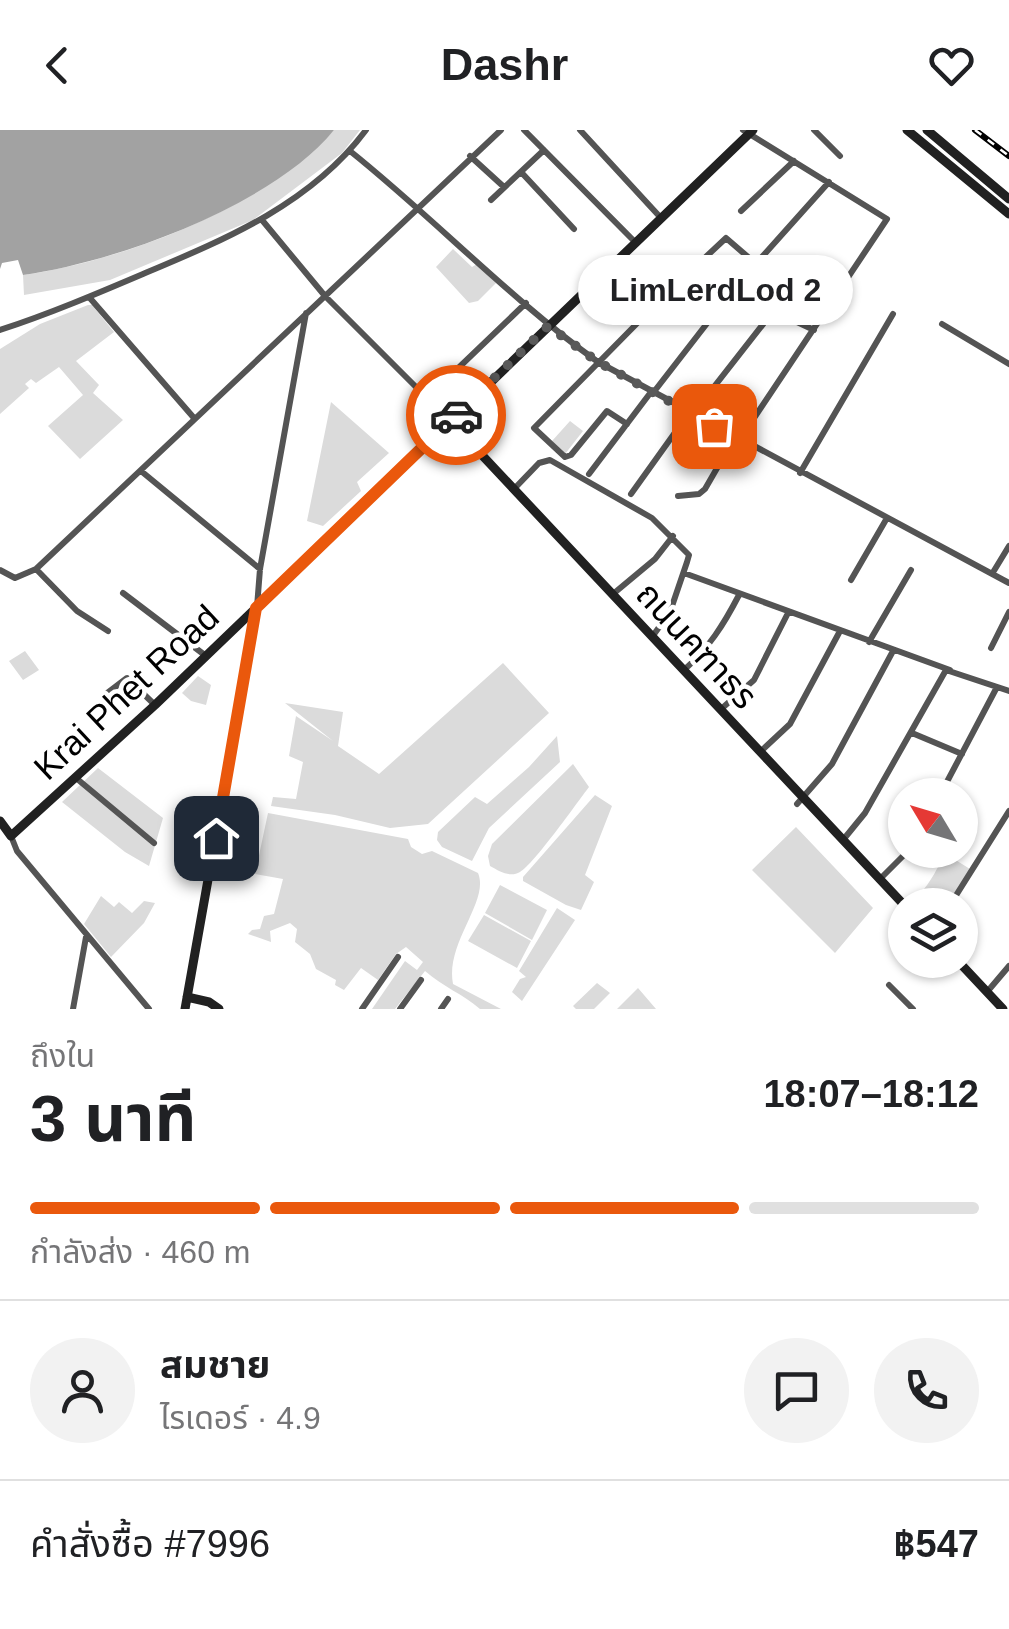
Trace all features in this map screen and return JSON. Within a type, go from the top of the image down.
[{"type":"street","points":[[0,330],[90,296],[262,220],[350,151],[366,130]]},
{"type":"street","points":[[0,570],[14,578],[36,569],[500,130]]},
{"type":"street","points":[[524,130],[636,243]]},
{"type":"street","points":[[580,130],[661,218]]},
{"type":"street","points":[[814,130],[840,156]]},
{"type":"street","points":[[907,130],[1009,214]]},
{"type":"street","points":[[927,130],[1009,199]]},
{"type":"street","points":[[678,496],[699,494],[704,489],[888,219],[749,131]]},
{"type":"street","name":"Krai Phet Road","points":[[11,836],[155,706],[749,131]]},
{"type":"street","points":[[491,200],[544,150]]},
{"type":"street","points":[[350,151],[419,206],[548,326],[598,362],[1009,583]]},
{"type":"street","points":[[470,156],[504,188]]},
{"type":"street","points":[[742,211],[794,160]]},
{"type":"street","points":[[521,172],[574,228]]},
{"type":"street","points":[[589,474],[756,263],[829,182]]},
{"type":"street","points":[[262,220],[325,296],[450,421]]},
{"type":"street","points":[[627,424],[607,411],[571,456],[565,457],[534,428],[726,238],[756,263]]},
{"type":"street","points":[[90,296],[194,418]]},
{"type":"street","points":[[427,398],[526,303]]},
{"type":"street","points":[[185,1009],[306,313]]},
{"type":"street","points":[[632,494],[771,314],[780,314],[814,330]]},
{"type":"street","points":[[800,472],[894,314]]},
{"type":"street","points":[[942,324],[1009,364]]},
{"type":"street","name":"ถนนคฑาธร","points":[[450,421],[759,752],[799,801],[888,889]]},
{"type":"street","points":[[513,490],[539,463],[550,460],[652,518],[673,536],[689,555],[670,612],[652,637]]},
{"type":"street","points":[[141,471],[260,569]]},
{"type":"street","points":[[851,580],[887,518]]},
{"type":"street","points":[[612,595],[654,559],[673,536]]},
{"type":"street","points":[[992,574],[1009,546]]},
{"type":"street","points":[[36,569],[76,611],[108,631]]},
{"type":"street","points":[[870,642],[912,570]]},
{"type":"street","points":[[684,574],[1009,691]]},
{"type":"street","points":[[123,593],[206,656]]},
{"type":"street","points":[[683,671],[712,641],[739,595]]},
{"type":"street","points":[[991,648],[1009,612]]},
{"type":"street","points":[[720,710],[754,680],[788,613]]},
{"type":"street","points":[[759,752],[790,724],[840,631]]},
{"type":"street","points":[[799,801],[832,764],[892,651]]},
{"type":"street","points":[[842,841],[865,813],[946,670],[950,670]]},
{"type":"street","points":[[106,694],[127,678],[155,706]]},
{"type":"street","points":[[949,778],[997,687]]},
{"type":"street","points":[[912,733],[962,754]]},
{"type":"street","points":[[76,778],[154,842]]},
{"type":"street","points":[[961,888],[1009,811]]},
{"type":"street","points":[[0,821],[17,851],[149,1009]]},
{"type":"street","points":[[879,880],[891,868]]},
{"type":"street","points":[[73,1009],[86,937]]},
{"type":"street","points":[[362,1009],[398,957]]},
{"type":"street","points":[[988,992],[1009,966]]},
{"type":"street","points":[[974,978],[1004,1009]]},
{"type":"street","points":[[400,1009],[421,980]]},
{"type":"street","points":[[889,985],[913,1009]]},
{"type":"street","points":[[187,998],[209,1002],[220,1009]]},
{"type":"street","points":[[441,1009],[448,999]]},
{"type":"shaded area","points":[[0,130],[334,130],[307,157],[273,182],[191,226],[103,257],[23,275],[18,260],[2,263],[0,269]]},
{"type":"shaded area","points":[[334,130],[360,130],[342,153],[253,220],[110,280],[24,295],[23,275],[63,268],[148,243],[232,206],[305,157]]},
{"type":"shaded area","points":[[453,249],[472,267],[477,264],[496,283],[478,301],[469,303],[436,267]]},
{"type":"shaded area","points":[[88,305],[114,332],[76,361],[99,385],[93,393],[123,420],[80,459],[48,426],[83,395],[59,367],[36,383],[31,379],[25,384],[29,388],[0,414],[0,349],[40,324]]},
{"type":"shaded area","points":[[331,402],[389,453],[357,482],[361,491],[323,526],[307,521]]},
{"type":"shaded area","points":[[570,421],[583,431],[565,454],[552,441]]},
{"type":"shaded area","points":[[25,651],[39,670],[23,680],[9,661]]},
{"type":"shaded area","points":[[503,663],[549,713],[428,824],[390,828],[271,806],[273,797],[296,799],[303,762],[289,756],[296,716],[333,741],[285,703],[343,712],[338,746],[379,774]]},
{"type":"shaded area","points":[[198,676],[211,685],[206,705],[191,701],[182,693]]},
{"type":"shaded area","points":[[557,736],[560,762],[489,828],[472,861],[442,847],[437,840],[438,832],[475,797],[487,804]]},
{"type":"shaded area","points":[[573,764],[589,787],[545,846],[516,874],[490,866],[492,844]]},
{"type":"shaded area","points":[[98,768],[163,818],[149,866],[62,802]]},
{"type":"shaded area","points":[[595,795],[612,806],[585,875],[594,882],[581,910],[523,881],[523,877]]},
{"type":"shaded area","points":[[268,813],[408,839],[411,847],[422,854],[432,851],[478,873],[478,896],[455,953],[453,984],[501,1009],[480,1009],[425,971],[395,1009],[372,1009],[405,961],[417,970],[423,962],[406,947],[396,954],[378,980],[361,968],[344,990],[335,985],[336,980],[316,969],[310,954],[295,942],[297,929],[290,923],[270,931],[271,942],[248,934],[260,929],[264,916],[274,914],[283,879],[255,874]]},
{"type":"shaded area","points":[[796,827],[873,908],[835,953],[752,870]]},
{"type":"shaded area","points":[[938,868],[970,869],[958,888],[925,888]]},
{"type":"shaded area","points":[[500,885],[547,910],[532,940],[485,913]]},
{"type":"shaded area","points":[[101,896],[114,907],[119,902],[132,913],[144,901],[155,903],[144,923],[111,957],[84,924]]},
{"type":"shaded area","points":[[557,908],[575,920],[522,1001],[512,992],[520,979],[526,977],[519,971]]},
{"type":"shaded area","points":[[484,915],[531,941],[517,968],[468,941]]},
{"type":"shaded area","points":[[597,983],[610,993],[594,1009],[576,1009],[573,1006]]},
{"type":"shaded area","points":[[638,988],[656,1009],[617,1009]]},
{"type":"railway","points":[[975,130],[1009,156]]},
{"type":"way so far","points":[[456,415],[548,326],[598,362],[714,426]]},
{"type":"place","name":"LimLerdLod 2","points":[[714,426]]},
{"type":"route","points":[[216,838],[256,608],[456,415]]}]
